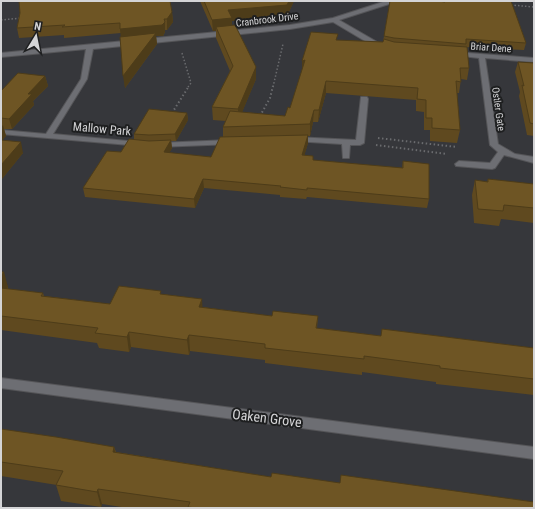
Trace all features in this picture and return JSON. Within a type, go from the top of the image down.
[{"type":"street","name":"Cranbrook Drive","points":[[1,55],[290,27],[334,20],[390,1]]},
{"type":"street","points":[[334,20],[372,43],[386,47]]},
{"type":"street","name":"Mallow Park","points":[[48,136],[84,79],[90,47]]},
{"type":"street","name":"Briar Dene","points":[[445,53],[534,60]]},
{"type":"street","name":"Ostler Gate","points":[[482,56],[494,145],[502,152]]},
{"type":"street","points":[[282,140],[297,139],[346,142],[360,140],[364,99]]},
{"type":"street","name":"Mallow Park","points":[[1,132],[150,146],[250,141]]},
{"type":"street","points":[[346,142],[346,156]]},
{"type":"street","points":[[458,164],[492,166],[502,152],[518,158],[534,160]]},
{"type":"street","name":"Oaken Grove","points":[[1,383],[534,453]]},
{"type":"path","points":[[511,5],[534,7]]},
{"type":"path","points":[[1,20],[28,18]]},
{"type":"path","points":[[250,141],[257,120],[270,98],[275,82],[279,58],[288,28],[290,27]]},
{"type":"path","points":[[171,114],[191,83],[178,39]]},
{"type":"path","points":[[360,140],[458,147]]},
{"type":"path","points":[[360,140],[448,154]]},
{"type":"building","points":[[19,1],[170,1],[172,12],[167,19],[164,19],[165,22],[162,25],[120,29],[120,23],[17,28],[20,13]]},
{"type":"building","points":[[204,1],[289,1],[287,5],[228,10],[232,18],[212,20]]},
{"type":"building","points":[[390,1],[511,1],[526,43],[466,39],[466,44],[384,36]]},
{"type":"building","points":[[235,25],[256,67],[238,109],[212,107],[233,66],[216,27]]},
{"type":"building","points":[[311,32],[338,34],[336,40],[383,42],[384,39],[394,42],[467,47],[469,68],[460,68],[461,82],[456,81],[460,130],[432,128],[432,118],[426,118],[426,100],[417,99],[418,88],[326,81],[319,110],[314,110],[310,124],[223,127],[230,111],[285,116],[288,107],[290,108],[305,60],[302,61]]},
{"type":"building","points":[[156,33],[123,76],[120,37]]},
{"type":"building","points":[[518,62],[534,63],[534,124],[530,123],[522,85],[524,86]]},
{"type":"building","points":[[18,73],[45,76],[28,94],[32,94],[9,119],[1,118],[1,91]]},
{"type":"building","points":[[149,109],[187,113],[175,134],[134,134]]},
{"type":"building","points":[[308,135],[302,155],[313,156],[313,160],[403,168],[403,161],[429,164],[429,199],[307,188],[307,190],[280,187],[281,186],[203,179],[194,199],[83,188],[107,151],[121,152],[129,139],[149,141],[171,140],[164,152],[211,157],[220,137]]},
{"type":"building","points":[[1,140],[21,142],[1,165]]},
{"type":"building","points":[[488,179],[534,184],[534,208],[504,205],[503,211],[478,209],[475,180],[488,182]]},
{"type":"building","points":[[119,286],[161,291],[160,294],[202,299],[199,307],[272,316],[273,311],[318,316],[316,328],[381,336],[382,329],[534,348],[534,379],[440,368],[440,366],[364,356],[364,359],[265,348],[265,344],[189,335],[187,340],[129,332],[127,337],[95,333],[98,328],[1,316],[1,288],[43,293],[41,296],[110,304]]},
{"type":"building","points":[[1,429],[114,447],[113,452],[271,477],[272,473],[340,483],[341,475],[534,502],[534,508],[188,507],[190,502],[98,489],[97,492],[56,485],[63,471],[1,462]]}]
